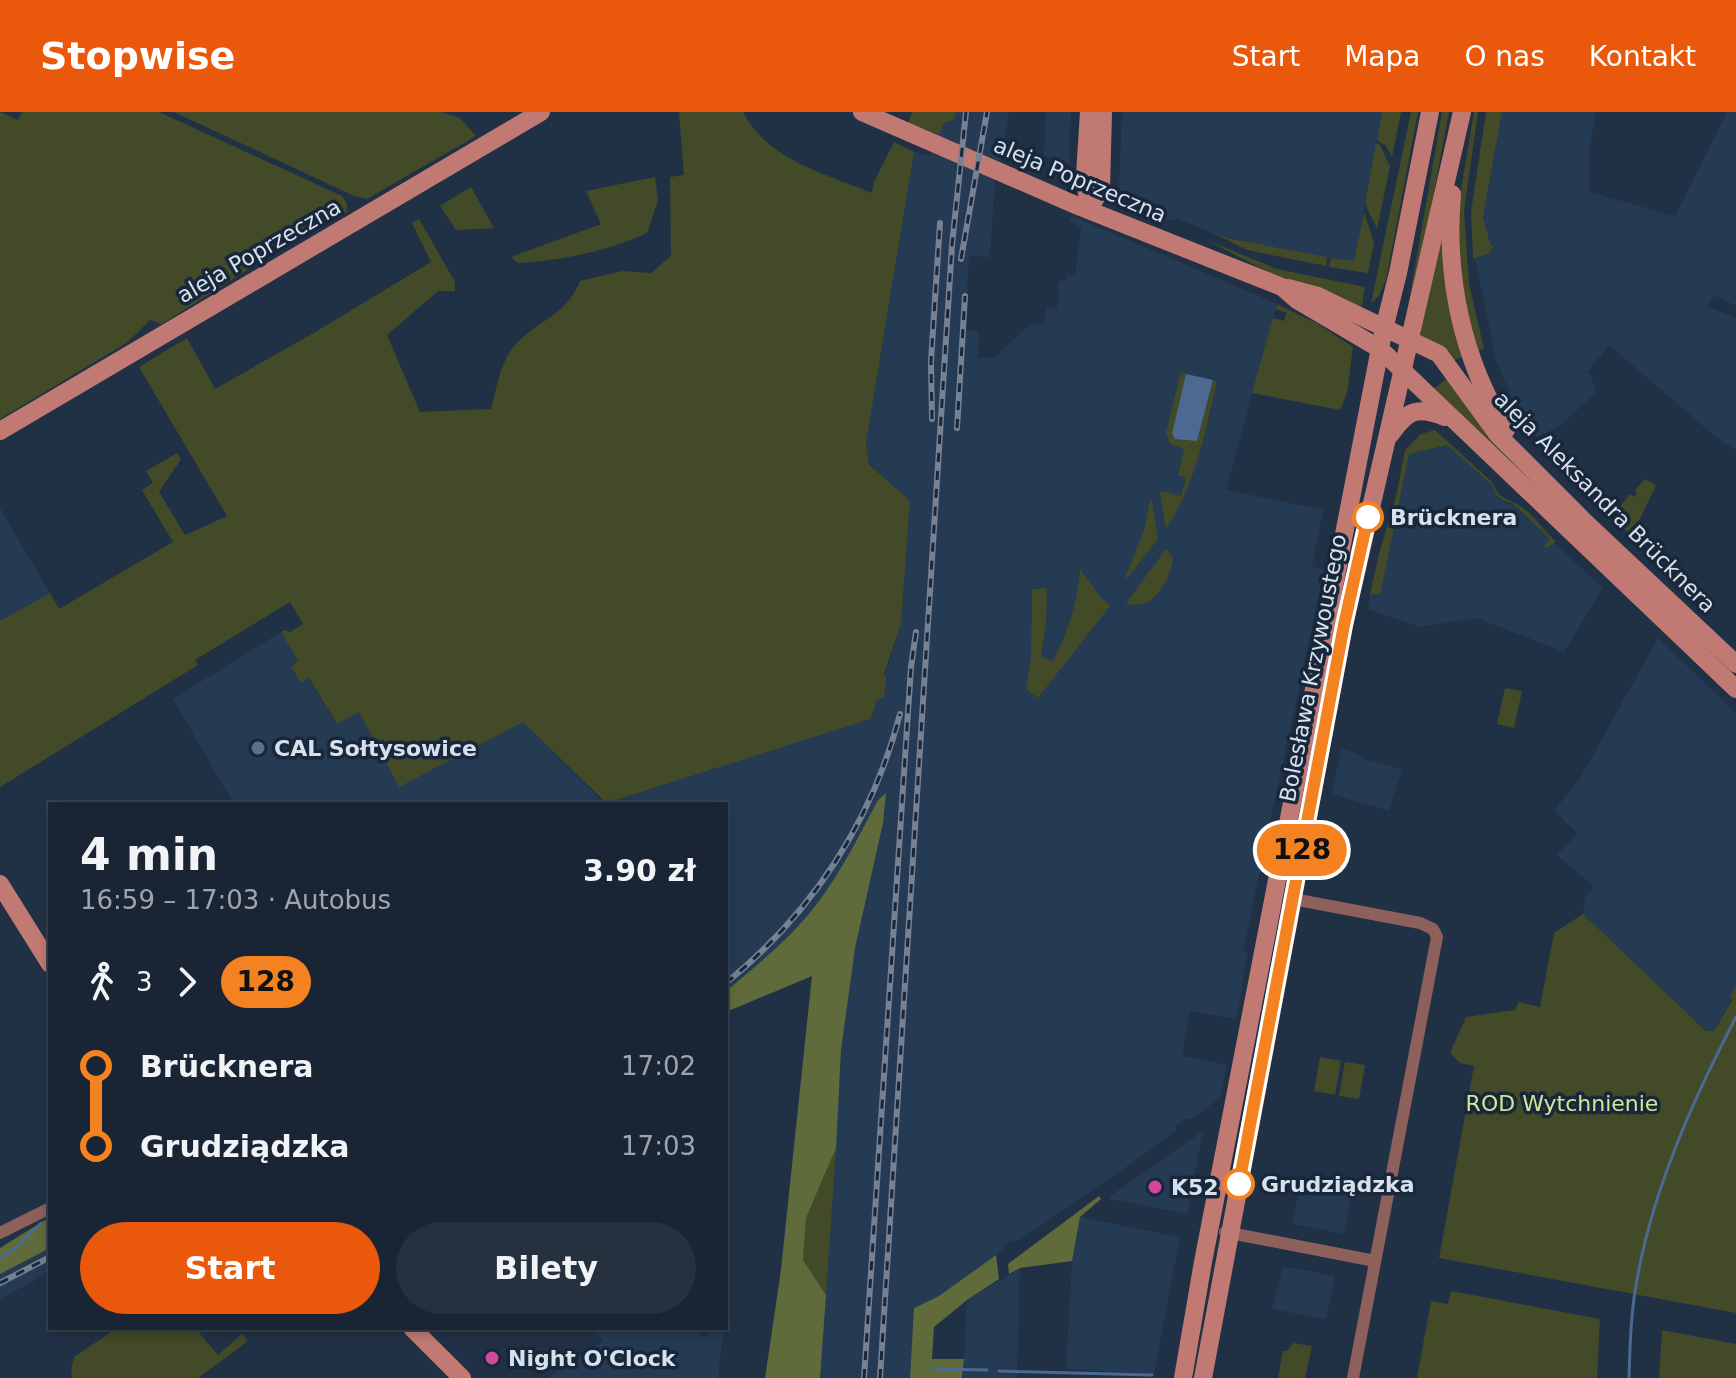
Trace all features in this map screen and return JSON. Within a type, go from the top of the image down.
[{"type":"main road","name":"aleja Poprzeczna","points":[[0,431],[541,112]]},
{"type":"main road","points":[[1089,112],[1085,175],[1089,210]]},
{"type":"main road","points":[[1089,210],[1101,188],[1103,112]]},
{"type":"main road","name":"Bolesława Krzywoustego","points":[[1183,1378],[1209,1229],[1384,327],[1430,112]]},
{"type":"main road","name":"Bolesława Krzywoustego","points":[[1203,1378],[1344,625],[1462,112]]},
{"type":"main road","name":"aleja Poprzeczna","points":[[866,113],[1043,191],[1282,287],[1318,296],[1384,327]]},
{"type":"main road","points":[[1458,132],[1451,220],[1454,290],[1465,340],[1488,399],[1523,458]]},
{"type":"main road","points":[[1043,191],[1064,189],[1085,175]]},
{"type":"main road","points":[[1101,188],[1113,213],[1124,223]]},
{"type":"main road","name":"aleja Poprzeczna","points":[[1282,287],[1297,300],[1380,349],[1402,370]]},
{"type":"main road","name":"aleja Aleksandra Brücknera","points":[[1384,327],[1439,354],[1487,423],[1733,670]]},
{"type":"main road","name":"aleja Aleksandra Brücknera","points":[[1402,370],[1449,418],[1733,670]]},
{"type":"main road","points":[[1384,444],[1402,418],[1411,413],[1427,410],[1449,418]]},
{"type":"main road","points":[[0,884],[48,961]]},
{"type":"main road","points":[[414,1330],[462,1378]]},
{"type":"street","points":[[1293,899],[1420,923],[1433,929],[1437,937],[1353,1378]]},
{"type":"street","points":[[0,1233],[48,1209]]},
{"type":"street","points":[[1209,1229],[1375,1261]]},
{"type":"shaded area","points":[[941,112],[1009,112],[995,182],[990,257],[969,256],[965,330],[979,332],[978,357],[994,358],[1030,324],[1044,325],[1047,308],[1057,309],[1059,281],[1066,281],[1067,275],[1075,275],[1081,227],[1069,221],[1072,216],[1277,304],[1226,490],[1323,510],[1312,566],[1324,570],[1243,951],[1248,952],[1236,1019],[1190,1011],[1182,1056],[1227,1065],[1220,1096],[1191,1119],[1185,1119],[1175,1127],[1177,1130],[1118,1173],[1021,1239],[1008,1243],[939,1296],[914,1308],[910,1378],[769,1378],[812,976],[728,1011],[728,802],[233,802],[173,699],[281,632],[336,724],[359,711],[523,722],[602,801],[871,719],[901,624],[910,501],[869,463],[866,444],[914,152],[930,156]]},
{"type":"shaded area","points":[[1046,112],[1071,112],[1069,164],[1044,155]]},
{"type":"shaded area","points":[[1122,112],[1382,112],[1354,262],[1227,238],[1177,219],[1171,221],[1131,204],[1122,197],[1119,185]]},
{"type":"shaded area","points":[[1502,112],[1596,112],[1590,147],[1590,192],[1675,216],[1727,112],[1736,112],[1736,306],[1714,295],[1707,306],[1736,318],[1736,450],[1717,438],[1609,345],[1587,373],[1596,392],[1559,427],[1536,437],[1512,399],[1496,360],[1475,259],[1487,254],[1491,246],[1483,217]]},
{"type":"shaded area","points":[[1186,374],[1213,380],[1197,441],[1175,439],[1172,433]]},
{"type":"shaded area","points":[[1447,445],[1492,485],[1493,491],[1506,503],[1512,504],[1603,588],[1564,652],[1477,618],[1420,627],[1368,609],[1370,594],[1380,595],[1408,454]]},
{"type":"shaded area","points":[[0,508],[50,593],[0,621]]},
{"type":"shaded area","points":[[1658,638],[1736,713],[1736,989],[1714,1031],[1706,1031],[1583,914],[1585,897],[1594,887],[1557,855],[1578,834],[1554,811],[1582,775]]},
{"type":"shaded area","points":[[1341,749],[1358,754],[1363,759],[1402,769],[1389,811],[1332,794]]},
{"type":"shaded area","points":[[1203,1131],[1187,1214],[1110,1199],[1109,1197]]},
{"type":"shaded area","points":[[1301,1181],[1352,1191],[1344,1234],[1292,1224]]},
{"type":"shaded area","points":[[1080,1217],[1180,1237],[1154,1374],[1066,1369],[1072,1261]]},
{"type":"shaded area","points":[[48,1248],[48,1273],[0,1299],[0,1270]]},
{"type":"shaded area","points":[[1283,1266],[1335,1276],[1326,1319],[1272,1309]]},
{"type":"shaded area","points":[[1020,1268],[1017,1378],[963,1378],[967,1300]]},
{"type":"shaded area","points":[[595,1330],[697,1330],[704,1338],[713,1330],[721,1330],[718,1378],[548,1378],[603,1341]]},
{"type":"green space","points":[[0,112],[18,120],[22,112],[159,112],[342,196],[347,212],[279,250],[162,324],[150,320],[128,342],[0,419]]},
{"type":"green space","points":[[174,112],[441,112],[460,118],[476,136],[367,199],[354,196]]},
{"type":"green space","points":[[679,112],[743,112],[767,142],[782,154],[817,172],[872,193],[874,182],[894,142],[914,152],[866,444],[869,464],[910,501],[901,624],[884,674],[884,698],[877,700],[871,719],[609,802],[605,802],[523,722],[399,787],[359,712],[337,724],[309,678],[301,683],[291,667],[298,661],[281,632],[290,632],[303,624],[290,602],[195,660],[198,665],[0,787],[0,621],[50,593],[59,609],[173,542],[142,490],[153,483],[146,471],[177,453],[181,459],[159,492],[185,535],[227,516],[139,367],[187,338],[215,389],[431,262],[412,223],[419,219],[455,282],[455,291],[438,291],[387,335],[420,412],[491,409],[500,374],[511,350],[560,310],[580,281],[622,271],[651,273],[671,256],[670,177],[684,175]]},
{"type":"green space","points":[[912,112],[956,112],[955,119],[943,123],[940,135],[908,123]]},
{"type":"green space","points":[[1382,112],[1401,112],[1392,157],[1386,146],[1377,140]]},
{"type":"green space","points":[[1411,112],[1418,112],[1386,280],[1379,296],[1371,303]]},
{"type":"green space","points":[[1442,112],[1449,112],[1412,309],[1406,318]]},
{"type":"green space","points":[[1474,112],[1478,112],[1464,211],[1469,284],[1484,349],[1476,352],[1461,292],[1459,202]]},
{"type":"green space","points":[[1486,112],[1502,112],[1483,217],[1491,246],[1494,247],[1487,254],[1473,259],[1471,212]]},
{"type":"green space","points":[[1376,143],[1380,145],[1390,167],[1377,229],[1365,204]]},
{"type":"green space","points":[[655,177],[658,200],[647,233],[600,250],[551,260],[518,263],[511,257],[601,224],[586,191]]},
{"type":"green space","points":[[471,187],[494,228],[456,230],[440,206]]},
{"type":"green space","points":[[1364,212],[1374,243],[1368,273],[1329,267],[1331,258],[1354,261]]},
{"type":"green space","points":[[1441,220],[1465,356],[1452,361],[1420,335]]},
{"type":"green space","points":[[1209,231],[1227,238],[1327,257],[1326,266],[1247,250]]},
{"type":"green space","points":[[1204,239],[1277,269],[1365,287],[1362,306],[1282,279]]},
{"type":"green space","points":[[1277,304],[1318,324],[1353,347],[1347,393],[1340,410],[1252,393],[1273,318],[1284,321],[1287,313],[1276,309]]},
{"type":"green space","points":[[1181,372],[1186,374],[1172,433],[1197,441],[1213,380],[1217,381],[1192,476],[1166,529],[1161,491],[1181,496],[1186,478],[1178,475],[1184,449],[1170,444],[1166,433]]},
{"type":"green space","points":[[1448,378],[1505,455],[1599,544],[1432,390]]},
{"type":"green space","points":[[1435,430],[1493,483],[1499,494],[1527,512],[1556,542],[1546,548],[1544,546],[1550,539],[1512,503],[1499,497],[1492,485],[1447,445],[1409,454],[1380,595],[1370,594],[1405,450],[1421,434]]},
{"type":"green space","points":[[1645,479],[1656,485],[1635,529],[1648,537],[1643,547],[1617,522],[1619,508],[1630,494],[1634,497],[1637,494],[1635,490]]},
{"type":"green space","points":[[1150,500],[1158,539],[1127,579],[1144,530]]},
{"type":"green space","points":[[1166,549],[1173,558],[1164,584],[1144,604],[1126,603]]},
{"type":"green space","points":[[1080,569],[1110,606],[1038,698],[1026,689],[1031,659],[1032,589],[1047,588],[1041,656],[1053,661],[1071,616]]},
{"type":"green space","points":[[1505,688],[1522,691],[1514,728],[1497,724]]},
{"type":"green space","points":[[886,793],[883,823],[855,948],[841,1050],[836,1148],[806,1218],[803,1260],[826,1295],[820,1378],[765,1378],[781,1270],[812,976],[728,1011],[728,989],[776,949],[809,914],[843,864],[878,800]]},
{"type":"green space","name":"ROD Wytchnienie","points":[[1583,914],[1706,1031],[1714,1031],[1732,1000],[1730,997],[1734,987],[1736,989],[1736,1313],[1439,1258],[1474,1066],[1460,1063],[1450,1053],[1466,1017],[1515,1010],[1519,1002],[1540,1007],[1554,933]]},
{"type":"green space","points":[[1320,1057],[1341,1061],[1335,1095],[1314,1091]]},
{"type":"green space","points":[[1345,1062],[1365,1065],[1359,1099],[1339,1096]]},
{"type":"green space","points":[[836,1148],[826,1295],[803,1260],[806,1218]]},
{"type":"green space","points":[[1099,1196],[1101,1199],[1080,1217],[1072,1261],[1020,1268],[1009,1274],[1008,1264]]},
{"type":"green space","points":[[48,1218],[48,1249],[0,1274],[0,1248]]},
{"type":"green space","points":[[996,1255],[999,1279],[934,1327],[932,1359],[964,1359],[962,1378],[910,1378],[914,1308],[939,1296]]},
{"type":"green space","points":[[1451,1291],[1600,1319],[1597,1378],[1417,1378],[1431,1301],[1448,1304]]},
{"type":"green space","points":[[114,1330],[197,1330],[218,1355],[242,1334],[248,1341],[198,1378],[72,1378],[74,1357]]},
{"type":"green space","points":[[1662,1330],[1736,1344],[1736,1378],[1659,1378]]},
{"type":"green space","points":[[1293,1343],[1312,1346],[1305,1378],[1278,1378],[1283,1351],[1287,1351]]},
{"type":"waterway","points":[[1629,1378],[1631,1326],[1645,1240],[1665,1174],[1691,1110],[1736,1017]]},
{"type":"waterway","points":[[0,1259],[41,1223]]},
{"type":"waterway","points":[[934,1369],[987,1370]]},
{"type":"waterway","points":[[999,1371],[1152,1375]]},
{"type":"railway","points":[[880,1378],[952,245],[966,112]]},
{"type":"railway","points":[[961,259],[987,112]]},
{"type":"railway","points":[[932,419],[931,361],[940,223]]},
{"type":"railway","points":[[957,428],[965,296]]},
{"type":"railway","points":[[864,1378],[911,667],[916,632]]},
{"type":"railway","points":[[728,981],[786,927],[835,863],[873,792],[900,714]]},
{"type":"railway","points":[[0,1283],[48,1258]]},
{"type":"bus line","name":"128","points":[[1239,1184],[1344,625],[1368,517]]},
{"type":"place","name":"Brücknera","points":[[1368,517]]},
{"type":"place","name":"CAL Sołtysowice","points":[[258,748]]},
{"type":"place","name":"Grudziądzka","points":[[1239,1184]]},
{"type":"place","name":"K52","points":[[1155,1187]]},
{"type":"place","name":"Night O'Clock","points":[[492,1358]]}]
